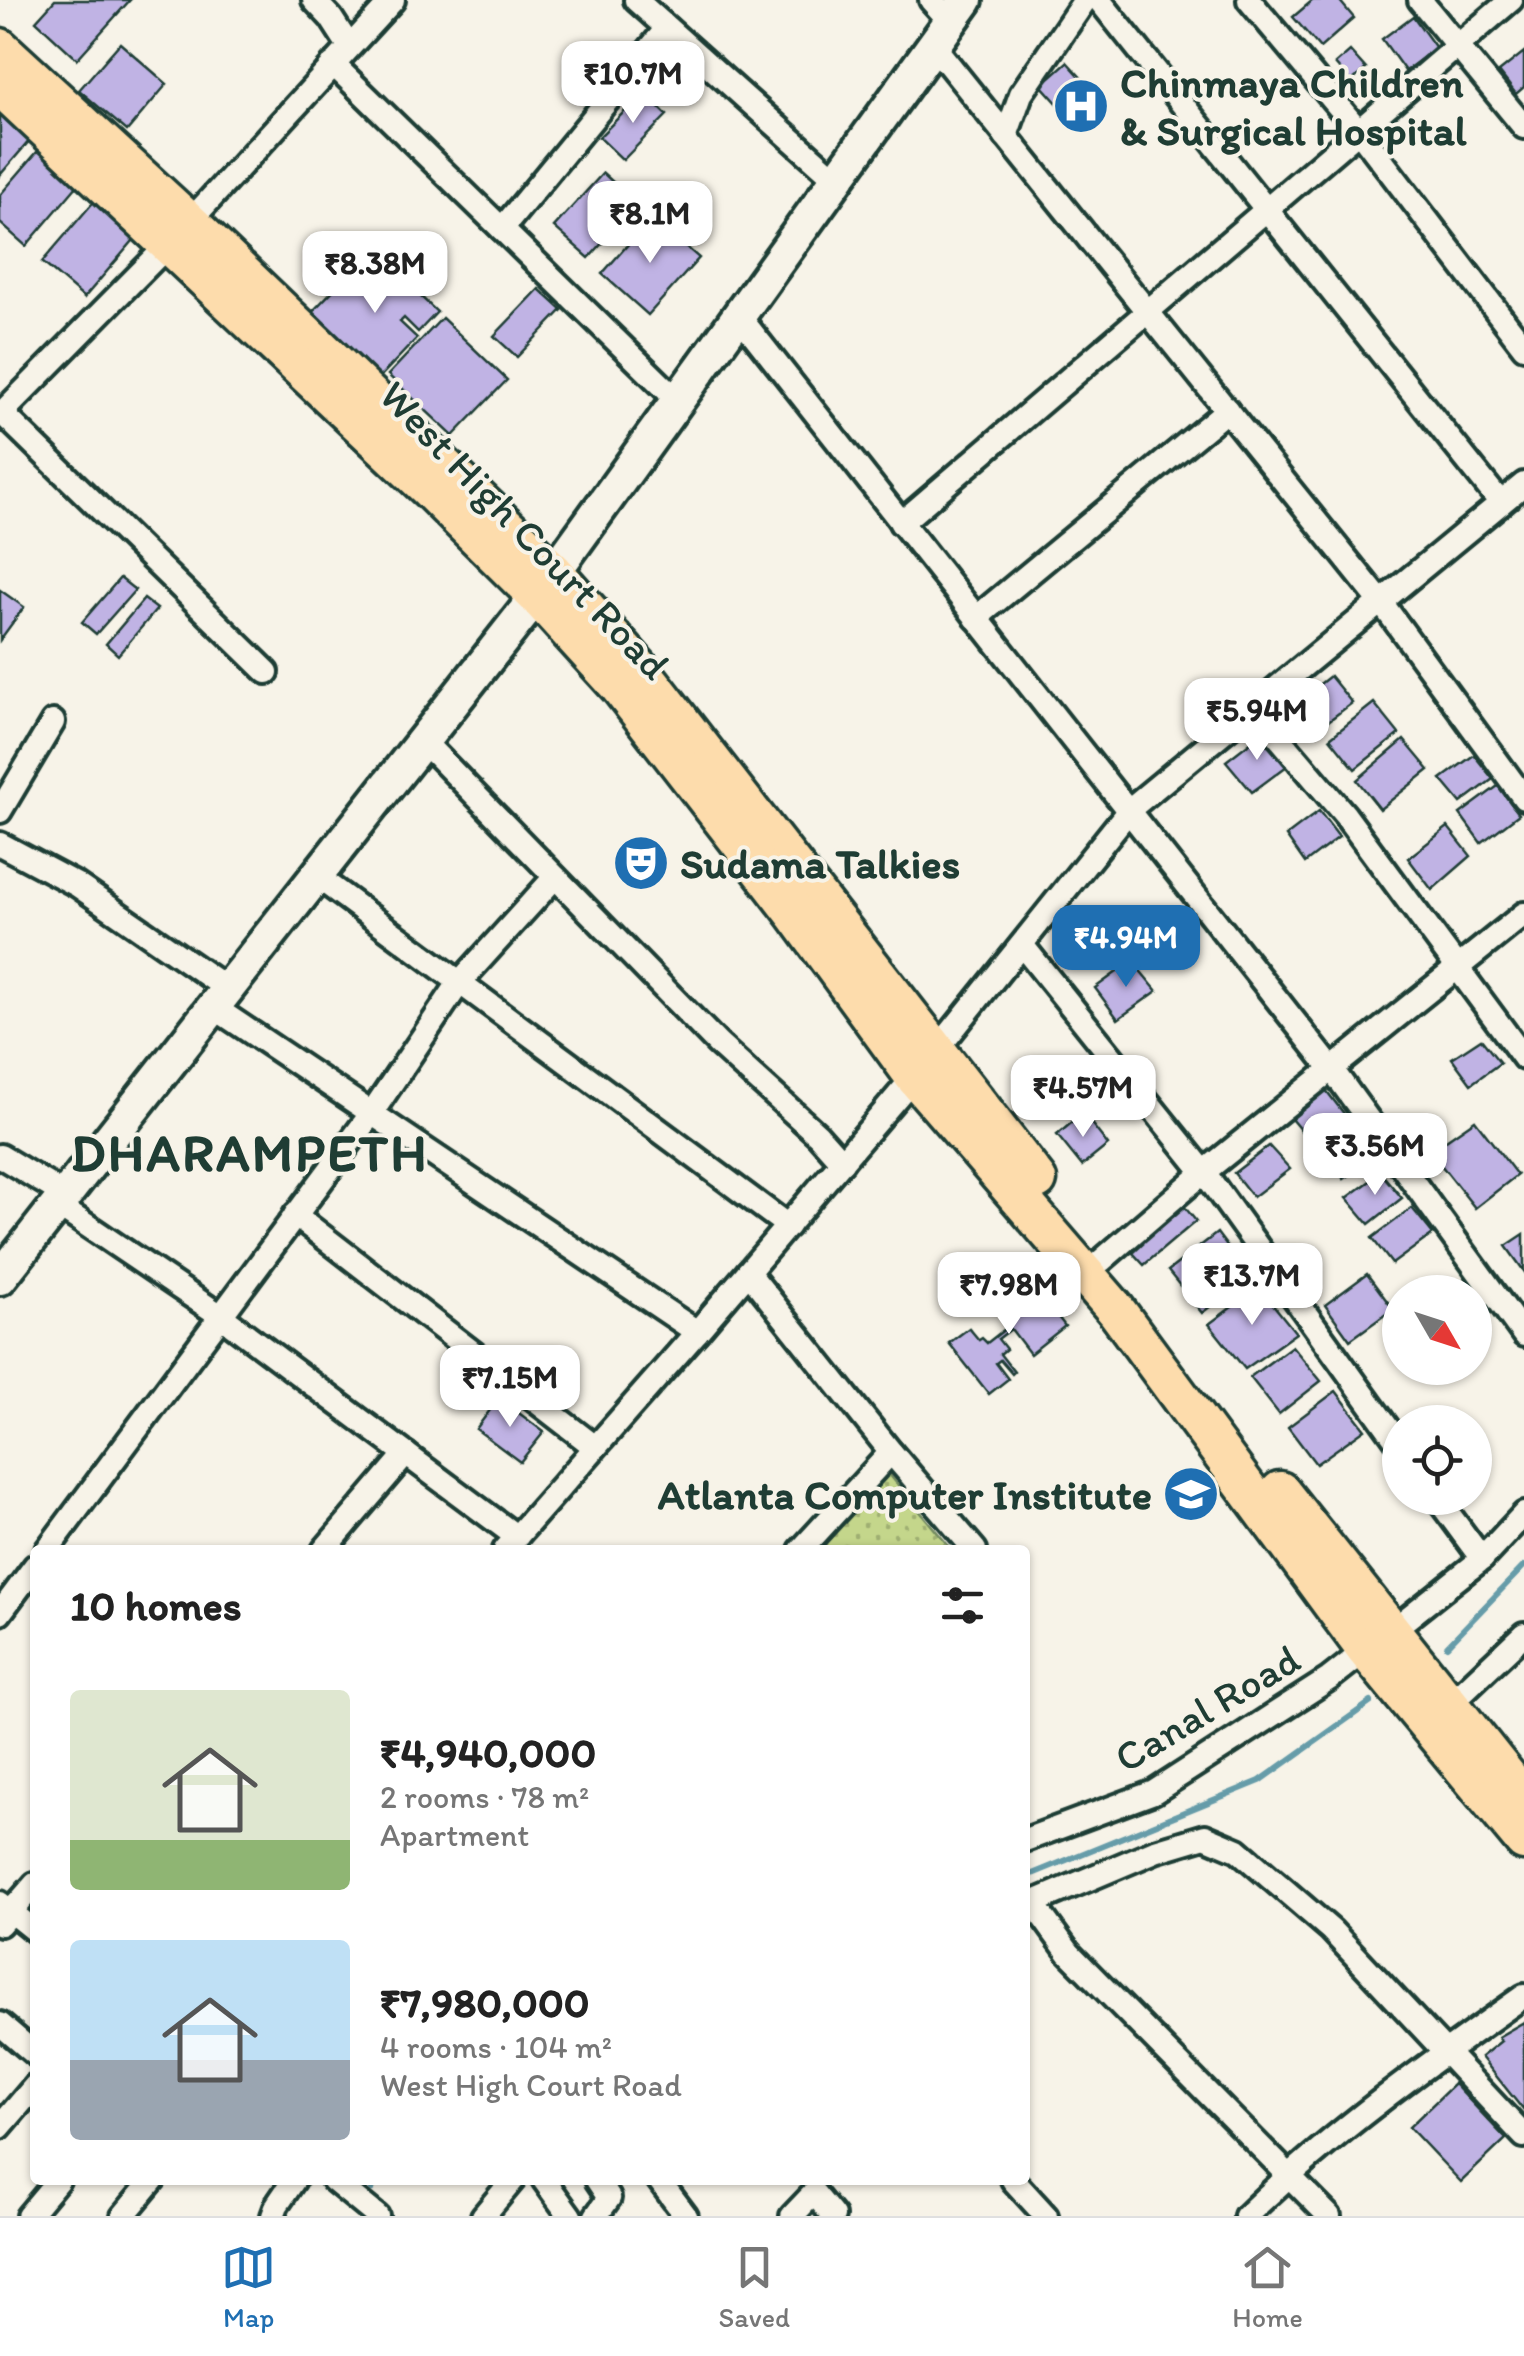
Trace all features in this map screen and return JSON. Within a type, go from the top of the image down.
[{"type":"main road","name":"West High Court Road","points":[[0,48],[179,234],[545,584],[640,668],[925,1063],[1116,1310],[1378,1641],[1452,1703],[1524,1798]]},
{"type":"main road","name":"West High Court Road","points":[[0,86],[179,234]]},
{"type":"main road","name":"West High Court Road","points":[[925,1063],[1100,1262],[1524,1841]]},
{"type":"street","points":[[314,0],[331,18],[341,55],[502,229],[678,400]]},
{"type":"street","points":[[267,672],[0,413],[179,234],[393,0]]},
{"type":"street","points":[[636,0],[836,179]]},
{"type":"street","points":[[1006,136],[1021,94],[1085,0]]},
{"type":"street","points":[[1099,0],[1501,503]]},
{"type":"street","points":[[1249,0],[1359,131],[1524,347]]},
{"type":"street","points":[[1420,0],[1524,128]]},
{"type":"street","points":[[901,523],[1511,0]]},
{"type":"street","points":[[0,1278],[545,584],[836,179],[945,17],[1006,136],[1381,602],[1524,798]]},
{"type":"street","points":[[502,229],[667,28]]},
{"type":"street","points":[[739,316],[1332,1068],[1524,1334]]},
{"type":"street","points":[[976,618],[1227,410]]},
{"type":"street","points":[[0,1156],[406,1454],[511,1544],[842,1162],[1130,809],[1524,484]]},
{"type":"street","points":[[1253,707],[1344,815],[1524,1058]]},
{"type":"street","points":[[0,811],[54,722]]},
{"type":"street","points":[[422,740],[718,1044],[818,1135],[842,1162]]},
{"type":"street","points":[[0,844],[77,885],[371,1114],[697,1332]]},
{"type":"street","points":[[315,875],[788,1226]]},
{"type":"street","points":[[51,1545],[371,1114],[459,983],[555,877]]},
{"type":"street","points":[[1100,1262],[1204,1172],[1524,914]]},
{"type":"street","points":[[1022,945],[1204,1172],[1382,1420]]},
{"type":"street","points":[[296,1215],[595,1448]]},
{"type":"street","points":[[748,1272],[971,1545]]},
{"type":"street","points":[[806,1545],[891,1452]]},
{"type":"street","points":[[328,1545],[406,1454]]},
{"type":"street","name":"Canal Road","points":[[1030,1838],[1154,1792],[1329,1679],[1482,1560],[1524,1514]]},
{"type":"street","points":[[1449,1515],[1482,1560]]},
{"type":"street","points":[[0,1613],[30,1573]]},
{"type":"street","points":[[1452,1703],[1524,1634]]},
{"type":"street","points":[[1030,1904],[1155,1851],[1205,1836],[1238,1850],[1331,1930],[1524,2136]]},
{"type":"street","points":[[30,1889],[4,1913],[30,1928]]},
{"type":"street","points":[[1030,1905],[1068,1953],[1329,2216]]},
{"type":"street","points":[[1246,2216],[1288,2175],[1524,1996]]},
{"type":"street","points":[[0,2024],[30,2050]]},
{"type":"street","points":[[2,2120],[30,2091]]},
{"type":"street","points":[[28,2216],[54,2185]]},
{"type":"street","points":[[122,2216],[149,2185]]},
{"type":"street","points":[[273,2216],[290,2185]]},
{"type":"street","points":[[338,2185],[377,2216]]},
{"type":"street","points":[[483,2216],[509,2185]]},
{"type":"street","points":[[548,2185],[570,2216]]},
{"type":"street","points":[[596,2216],[608,2198],[600,2185]]},
{"type":"street","points":[[663,2185],[686,2216]]},
{"type":"street","points":[[1018,2185],[1046,2216]]},
{"type":"street","points":[[792,2216],[808,2187],[832,2216]]},
{"type":"green space","points":[[888,1473],[948,1545],[818,1545]]},
{"type":"building","points":[[55,0],[130,0],[77,59],[36,21]]},
{"type":"building","points":[[1313,0],[1339,0],[1354,18],[1320,48],[1293,17]]},
{"type":"building","points":[[1413,16],[1436,48],[1405,71],[1382,39]]},
{"type":"building","points":[[120,43],[167,84],[127,131],[79,90]]},
{"type":"building","points":[[1350,51],[1366,69],[1351,82],[1335,64]]},
{"type":"building","points":[[1524,52],[1524,87],[1516,94],[1499,72]]},
{"type":"building","points":[[1067,62],[1105,104],[1079,127],[1041,85]]},
{"type":"building","points":[[644,92],[667,115],[623,160],[599,137]]},
{"type":"building","points":[[0,113],[30,140],[0,175]]},
{"type":"building","points":[[43,145],[83,179],[26,246],[0,223],[0,195]]},
{"type":"building","points":[[603,173],[637,204],[589,258],[554,227]]},
{"type":"building","points":[[97,198],[139,234],[84,298],[42,262]]},
{"type":"building","points":[[652,217],[699,258],[648,315],[602,274]]},
{"type":"building","points":[[378,262],[387,273],[391,268],[437,312],[418,332],[404,318],[400,322],[417,338],[380,377],[312,312],[351,272],[355,275],[363,267],[373,277],[369,282],[373,287],[383,276],[371,269]]},
{"type":"building","points":[[539,289],[562,310],[517,357],[494,336]]},
{"type":"building","points":[[442,318],[507,380],[453,436],[388,375]]},
{"type":"building","points":[[120,578],[135,590],[96,634],[82,622]]},
{"type":"building","points":[[0,590],[24,607],[0,640]]},
{"type":"building","points":[[144,599],[157,609],[118,655],[106,644]]},
{"type":"building","points":[[1330,676],[1352,703],[1315,731],[1293,705]]},
{"type":"building","points":[[1374,703],[1399,734],[1355,769],[1330,738]]},
{"type":"building","points":[[1261,734],[1287,766],[1252,792],[1226,761]]},
{"type":"building","points":[[1404,740],[1429,770],[1380,809],[1357,780]]},
{"type":"building","points":[[1474,755],[1493,779],[1461,803],[1441,779]]},
{"type":"building","points":[[1498,786],[1519,814],[1481,843],[1460,814]]},
{"type":"building","points":[[1319,811],[1339,837],[1305,863],[1286,836]]},
{"type":"building","points":[[1448,827],[1471,856],[1432,890],[1408,858]]},
{"type":"building","points":[[1132,961],[1157,991],[1118,1019],[1095,988]]},
{"type":"building","points":[[1481,1039],[1500,1063],[1471,1084],[1452,1058]]},
{"type":"building","points":[[1322,1085],[1348,1119],[1313,1145],[1286,1113]]},
{"type":"building","points":[[1083,1113],[1108,1145],[1082,1166],[1057,1135]]},
{"type":"building","points":[[1475,1120],[1517,1175],[1475,1208],[1430,1151]]},
{"type":"building","points":[[1356,1127],[1378,1155],[1344,1179],[1323,1153]]},
{"type":"building","points":[[1269,1146],[1290,1169],[1253,1197],[1234,1173]]},
{"type":"building","points":[[1381,1173],[1402,1198],[1369,1224],[1347,1198]]},
{"type":"building","points":[[1179,1200],[1196,1221],[1144,1265],[1133,1253],[1143,1244],[1137,1237]]},
{"type":"building","points":[[1412,1208],[1433,1234],[1392,1264],[1372,1238]]},
{"type":"building","points":[[1217,1233],[1249,1276],[1202,1313],[1168,1271]]},
{"type":"building","points":[[1524,1234],[1524,1271],[1506,1246]]},
{"type":"building","points":[[1367,1274],[1382,1294],[1382,1317],[1350,1340],[1325,1305]]},
{"type":"building","points":[[1032,1284],[1065,1326],[1030,1354],[1011,1329],[998,1339],[1006,1349],[1000,1354],[1014,1372],[1000,1360],[996,1363],[1008,1379],[989,1394],[949,1343],[969,1328],[987,1343],[1010,1325],[999,1310]]},
{"type":"building","points":[[1259,1287],[1296,1333],[1245,1369],[1209,1324]]},
{"type":"building","points":[[1292,1346],[1321,1381],[1279,1414],[1250,1377]]},
{"type":"building","points":[[1336,1391],[1365,1429],[1316,1464],[1288,1427]]},
{"type":"building","points":[[499,1398],[544,1432],[520,1462],[476,1429]]},
{"type":"building","points":[[1524,2022],[1524,2111],[1481,2057],[1501,2041],[1498,2037]]},
{"type":"building","points":[[1454,2084],[1506,2139],[1461,2182],[1409,2127]]},
{"type":"waterway","points":[[1447,1646],[1524,1566]]},
{"type":"waterway","points":[[1030,1875],[1260,1781],[1371,1702]]},
{"type":"waterway","points":[[372,2189],[374,2185]]},
{"type":"place","name":"Chinmaya Children & Surgical Hospital","points":[[1081,106]]},
{"type":"place","name":"Sudama Talkies","points":[[641,863]]},
{"type":"place","name":"Atlanta Computer Institute","points":[[1191,1494]]},
{"type":"district","name":"DHARAMPETH","points":[[250,1153]]}]
